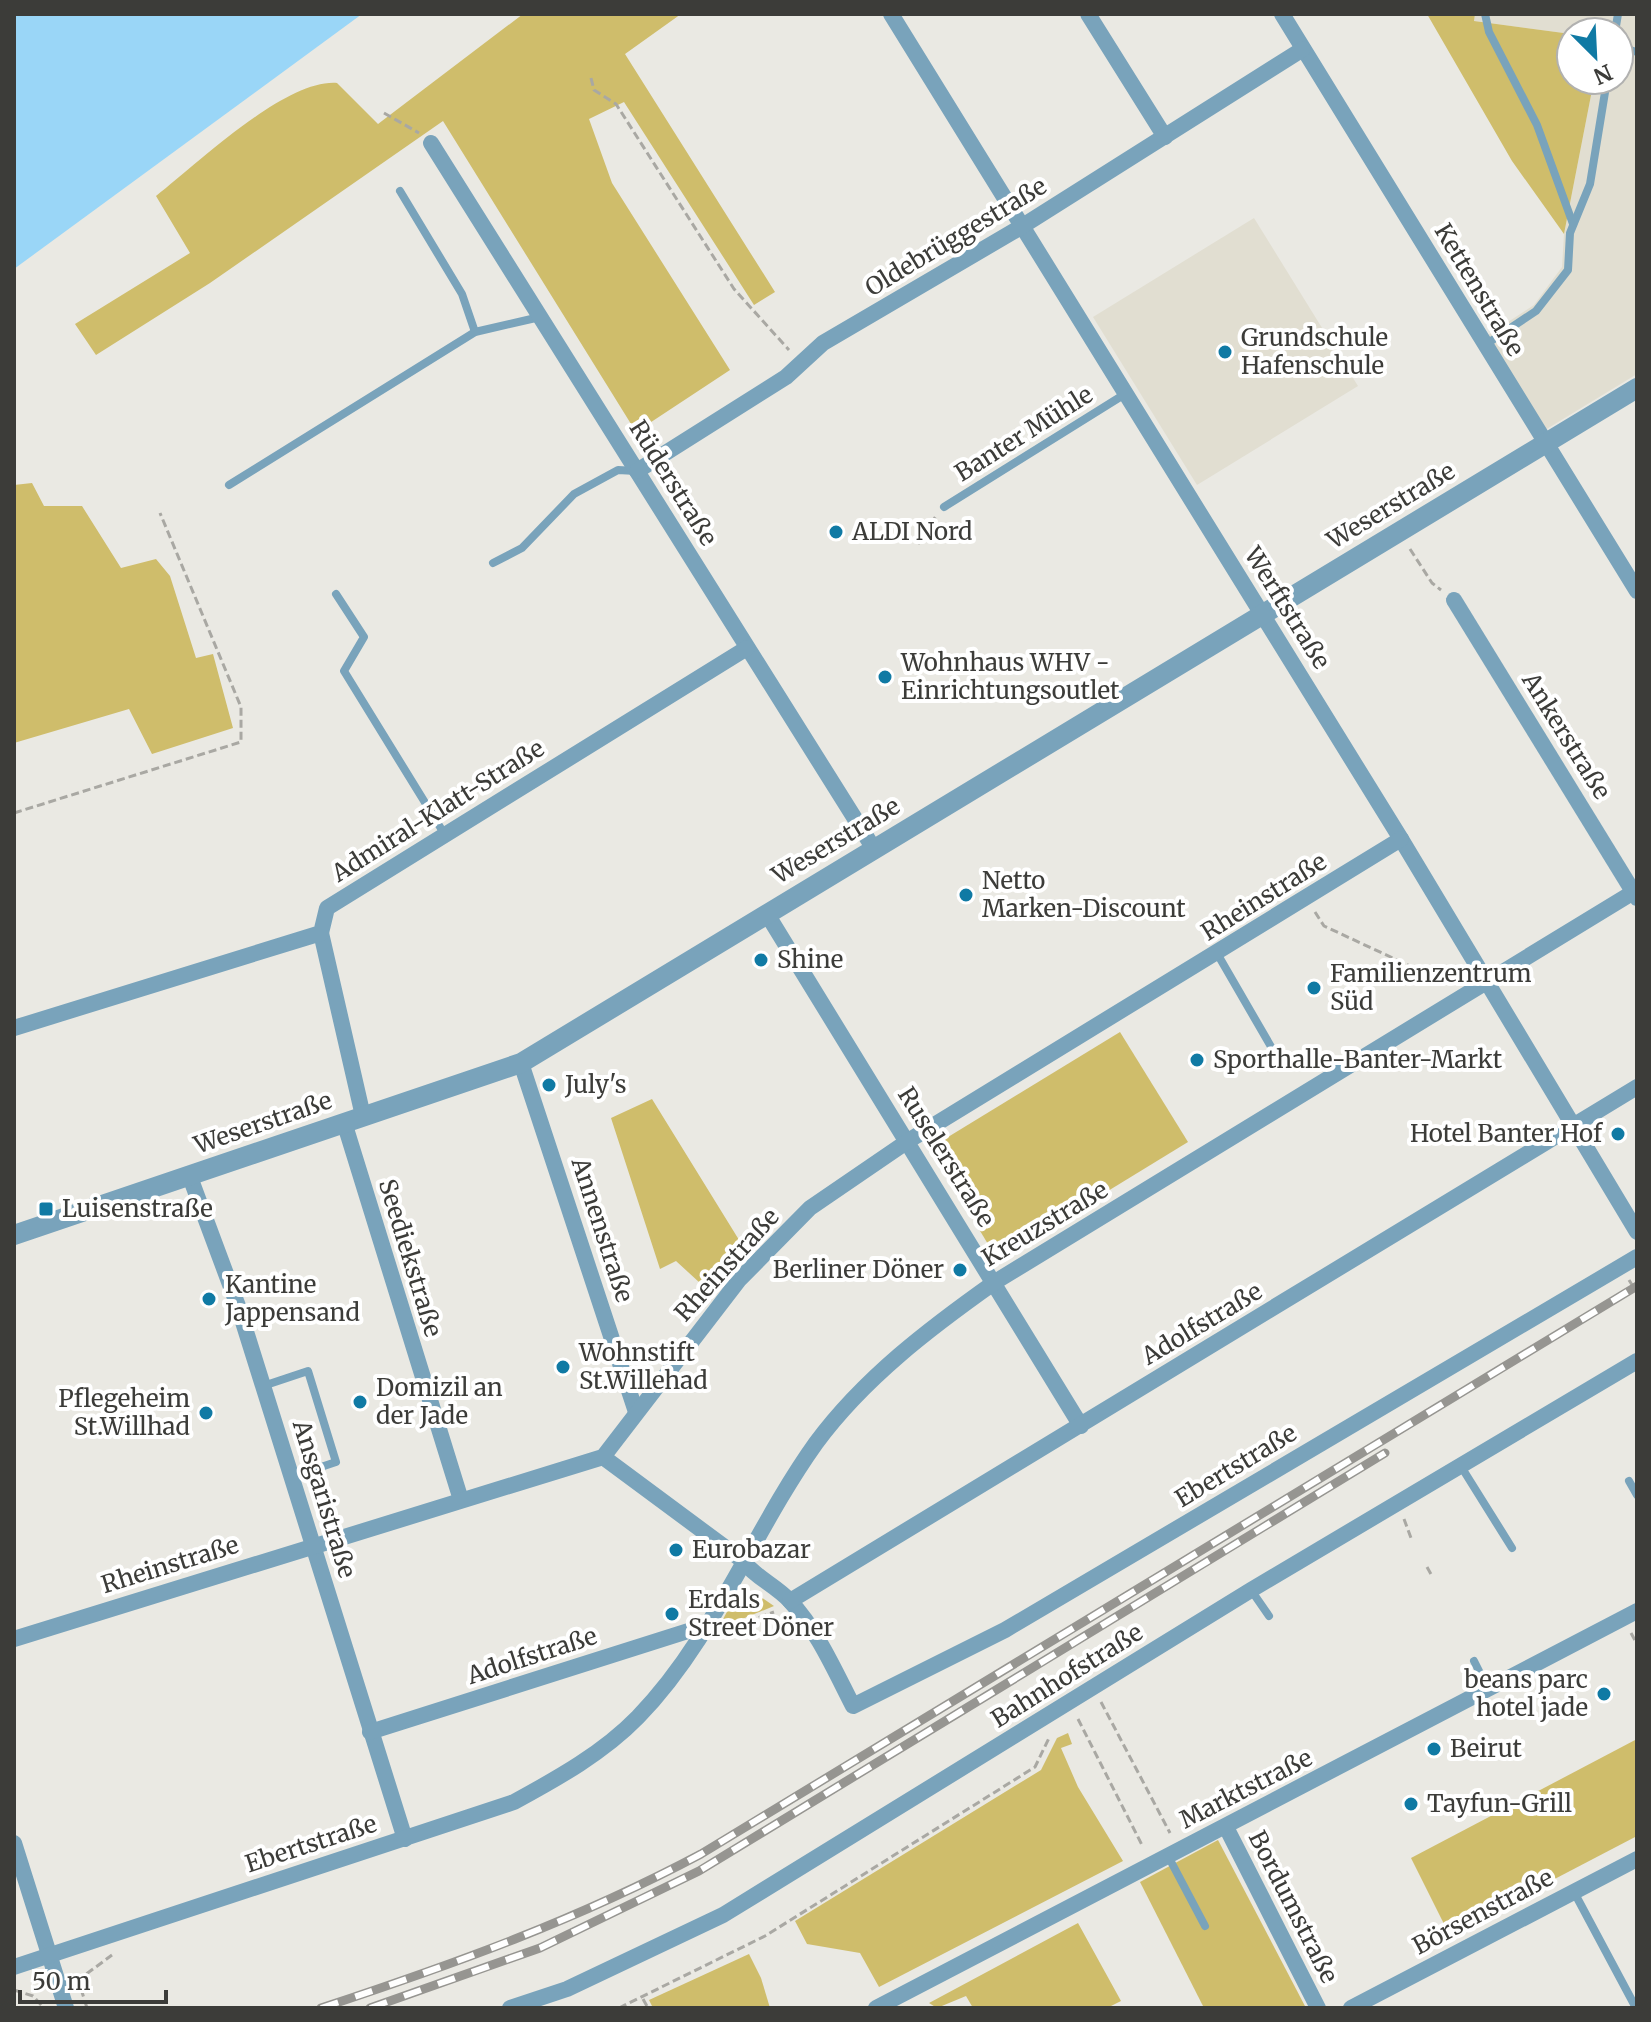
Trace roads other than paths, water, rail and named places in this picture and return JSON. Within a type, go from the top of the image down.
[{"type":"street","name":"Werftstraße","points":[[891,14],[1263,613],[1637,1232]]},
{"type":"street","points":[[1088,14],[1165,137]]},
{"type":"street","name":"Kettenstraße","points":[[1282,14],[1637,591]]},
{"type":"street","name":"Oldebrüggestraße","points":[[637,471],[786,377],[823,343],[1021,227],[1303,49]]},
{"type":"street","name":"Rüderstraße","points":[[431,143],[874,849]]},
{"type":"street","name":"Weserstraße","points":[[14,1235],[521,1063],[1637,388]]},
{"type":"street","name":"Ankerstraße","points":[[1454,600],[1636,893]]},
{"type":"street","name":"Admiral-Klatt-Straße","points":[[321,933],[327,908],[747,648]]},
{"type":"street","name":"Rheinstraße","points":[[14,1639],[603,1457],[739,1280],[810,1208],[908,1141],[1218,955],[1401,839]]},
{"type":"street","name":"Kreuzstraße","points":[[611,1742],[664,1687],[707,1625],[742,1560],[818,1441],[851,1402],[941,1320],[995,1282],[1636,893]]},
{"type":"street","name":"Ruselerstraße","points":[[767,914],[1081,1426]]},
{"type":"street","points":[[14,1028],[321,933]]},
{"type":"street","name":"Seediekstraße","points":[[321,933],[354,1119],[461,1500]]},
{"type":"street","name":"Annenstraße","points":[[521,1063],[636,1412]]},
{"type":"street","name":"Adolfstraße","points":[[790,1601],[1637,1087]]},
{"type":"street","name":"Ansgaristraße","points":[[190,1177],[238,1306],[405,1839]]},
{"type":"street","name":"Ebertstraße","points":[[790,1601],[822,1648],[853,1706],[1005,1630],[1637,1257]]},
{"type":"street","name":"Bahnhofstraße","points":[[510,2008],[531,2004],[567,1989],[723,1915],[1251,1590],[1462,1468],[1637,1361]]},
{"type":"street","points":[[603,1457],[742,1560],[754,1575],[790,1601]]},
{"type":"street","name":"Marktstraße","points":[[876,2008],[1637,1611]]},
{"type":"street","name":"Adolfstraße","points":[[370,1732],[707,1625]]},
{"type":"street","name":"Ebertstraße","points":[[14,1967],[514,1802],[566,1774],[611,1742]]},
{"type":"street","name":"Bordumstraße","points":[[1226,1827],[1318,2008]]},
{"type":"street","points":[[14,1843],[66,2008]]},
{"type":"street","name":"Börsenstraße","points":[[1351,2008],[1637,1859]]},
{"type":"lane","points":[[1485,14],[1489,32],[1537,125],[1573,224]]},
{"type":"lane","points":[[1485,345],[1536,311],[1568,270],[1573,224],[1590,184],[1604,96]]},
{"type":"lane","points":[[400,191],[462,294],[475,332]]},
{"type":"lane","points":[[229,485],[475,332],[540,317]]},
{"type":"lane","name":"Banter Mühle","points":[[944,507],[1125,394]]},
{"type":"lane","points":[[493,563],[522,548],[574,494],[618,470],[637,471]]},
{"type":"lane","points":[[336,594],[364,637],[344,671],[445,835]]},
{"type":"lane","points":[[1218,955],[1277,1057]]},
{"type":"lane","points":[[263,1386],[308,1371],[336,1462],[291,1477]]},
{"type":"lane","points":[[1462,1468],[1512,1548]]},
{"type":"lane","points":[[1629,1481],[1637,1495]]},
{"type":"lane","points":[[1251,1590],[1269,1616]]},
{"type":"lane","points":[[1474,1661],[1488,1690]]},
{"type":"lane","points":[[1174,1854],[1205,1926]]},
{"type":"lane","points":[[1574,1892],[1636,2008]]},
{"type":"water","points":[[14,14],[362,14],[14,269]]},
{"type":"railway","points":[[321,2008],[419,1975],[561,1920],[701,1854],[1637,1286]]},
{"type":"railway","points":[[370,2008],[540,1948],[699,1871],[1385,1453]]},
{"type":"place","name":"Grundschule Hafenschule","points":[[1225,352]]},
{"type":"place","name":"ALDI Nord","points":[[836,532]]},
{"type":"place","name":"Wohnhaus WHV - Einrichtungsoutlet","points":[[885,677]]},
{"type":"place","name":"Netto Marken-Discount","points":[[966,895]]},
{"type":"place","name":"Shine","points":[[761,960]]},
{"type":"place","name":"Familienzentrum Süd","points":[[1314,988]]},
{"type":"place","name":"Sporthalle-Banter-Markt","points":[[1197,1060]]},
{"type":"place","name":"July's","points":[[549,1085]]},
{"type":"place","name":"Hotel Banter Hof","points":[[1618,1134]]},
{"type":"place","name":"Luisenstraße","points":[[46,1209]]},
{"type":"place","name":"Berliner Döner","points":[[960,1270]]},
{"type":"place","name":"Kantine Jappensand","points":[[209,1299]]},
{"type":"place","name":"Wohnstift St.Willehad","points":[[563,1367]]},
{"type":"place","name":"Domizil an der Jade","points":[[360,1402]]},
{"type":"place","name":"Pflegeheim St.Willhad","points":[[206,1413]]},
{"type":"place","name":"Eurobazar","points":[[676,1550]]},
{"type":"place","name":"Erdals Street Döner","points":[[672,1614]]},
{"type":"place","name":"beans parc hotel jade","points":[[1604,1694]]},
{"type":"place","name":"Beirut","points":[[1434,1749]]},
{"type":"place","name":"Tayfun-Grill","points":[[1411,1804]]}]
